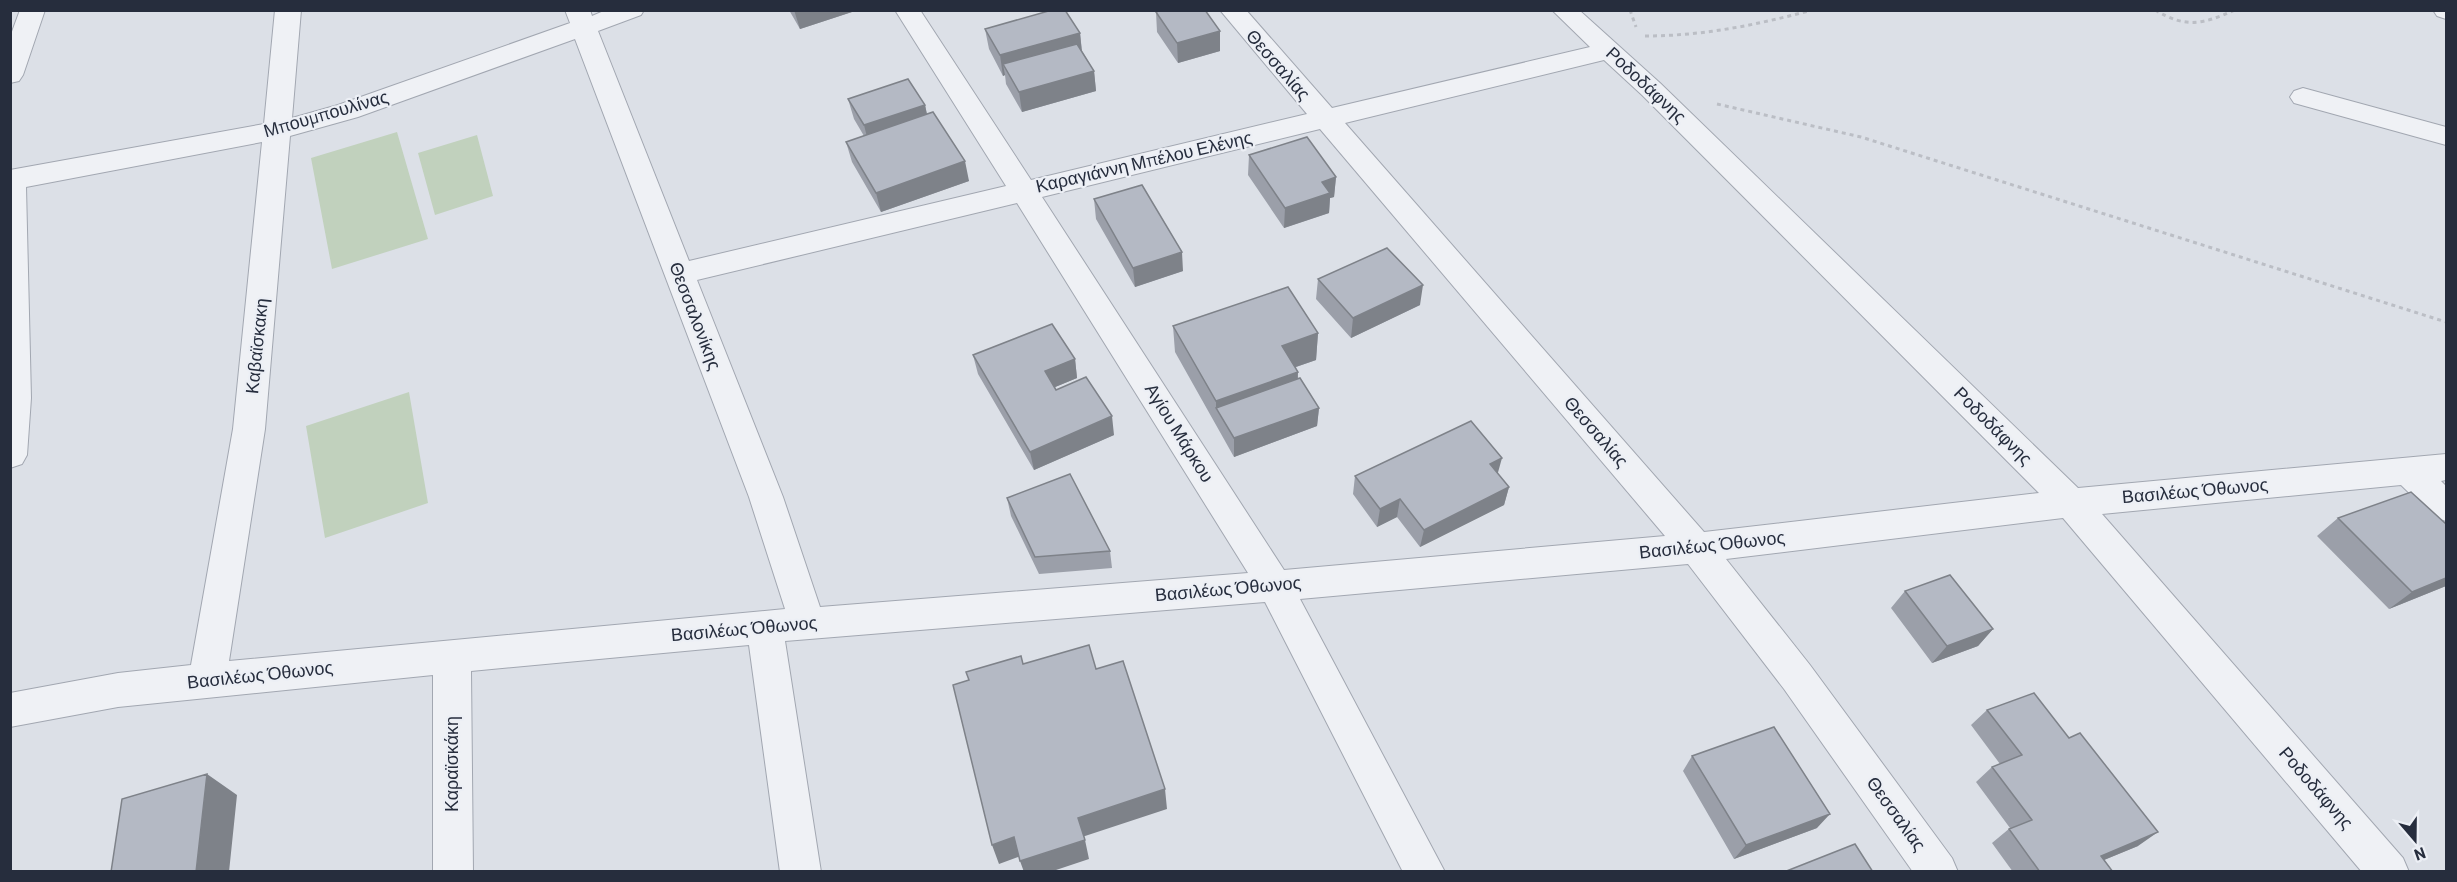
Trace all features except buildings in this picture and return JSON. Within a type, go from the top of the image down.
[{"type":"street","points":[[10,75],[33,10]]},
{"type":"street","name":"Καβαϊσκακη","points":[[207,680],[249,429],[279,130],[288,10]]},
{"type":"street","name":"Μπουμπουλίνας","points":[[11,180],[279,130],[348,111],[581,19],[632,10]]},
{"type":"street","name":"Αγίου Μάρκου","points":[[907,10],[1275,586],[1425,872]]},
{"type":"street","name":"Θεσσαλίας","points":[[1232,10],[1696,548],[1797,677],[1938,872]]},
{"type":"street","name":"Ροδοδάφνης","points":[[1564,10],[1651,89],[2071,503],[2389,872]]},
{"type":"street","name":"Θεσσαλονίκης","points":[[581,19],[766,497],[808,624]]},
{"type":"street","name":"Καραγιάννη Μπέλου Ελένης","points":[[678,274],[1609,51]]},
{"type":"street","points":[[2302,97],[2446,136]]},
{"type":"street","points":[[10,456],[15,398],[11,180]]},
{"type":"street","name":"Βασιλέως Όθωνος","points":[[10,710],[118,690],[207,680],[765,627],[1275,586],[1696,548],[2071,503],[2446,467]]},
{"type":"street","points":[[2408,471],[2446,507]]},
{"type":"street","points":[[765,627],[801,872]]},
{"type":"street","name":"Καραϊσκάκη","points":[[452,656],[453,872]]},
{"type":"path","points":[[1609,51],[1639,36],[1680,37],[1753,26],[1812,10]]},
{"type":"path","points":[[2155,10],[2176,22],[2188,25],[2204,23],[2235,10]]},
{"type":"path","points":[[1651,89],[1861,137],[2446,322]]},
{"type":"green space","points":[[397,132],[428,239],[332,269],[311,158]]},
{"type":"green space","points":[[477,135],[493,196],[435,215],[418,153]]},
{"type":"green space","points":[[409,392],[428,503],[325,538],[306,426]]}]
